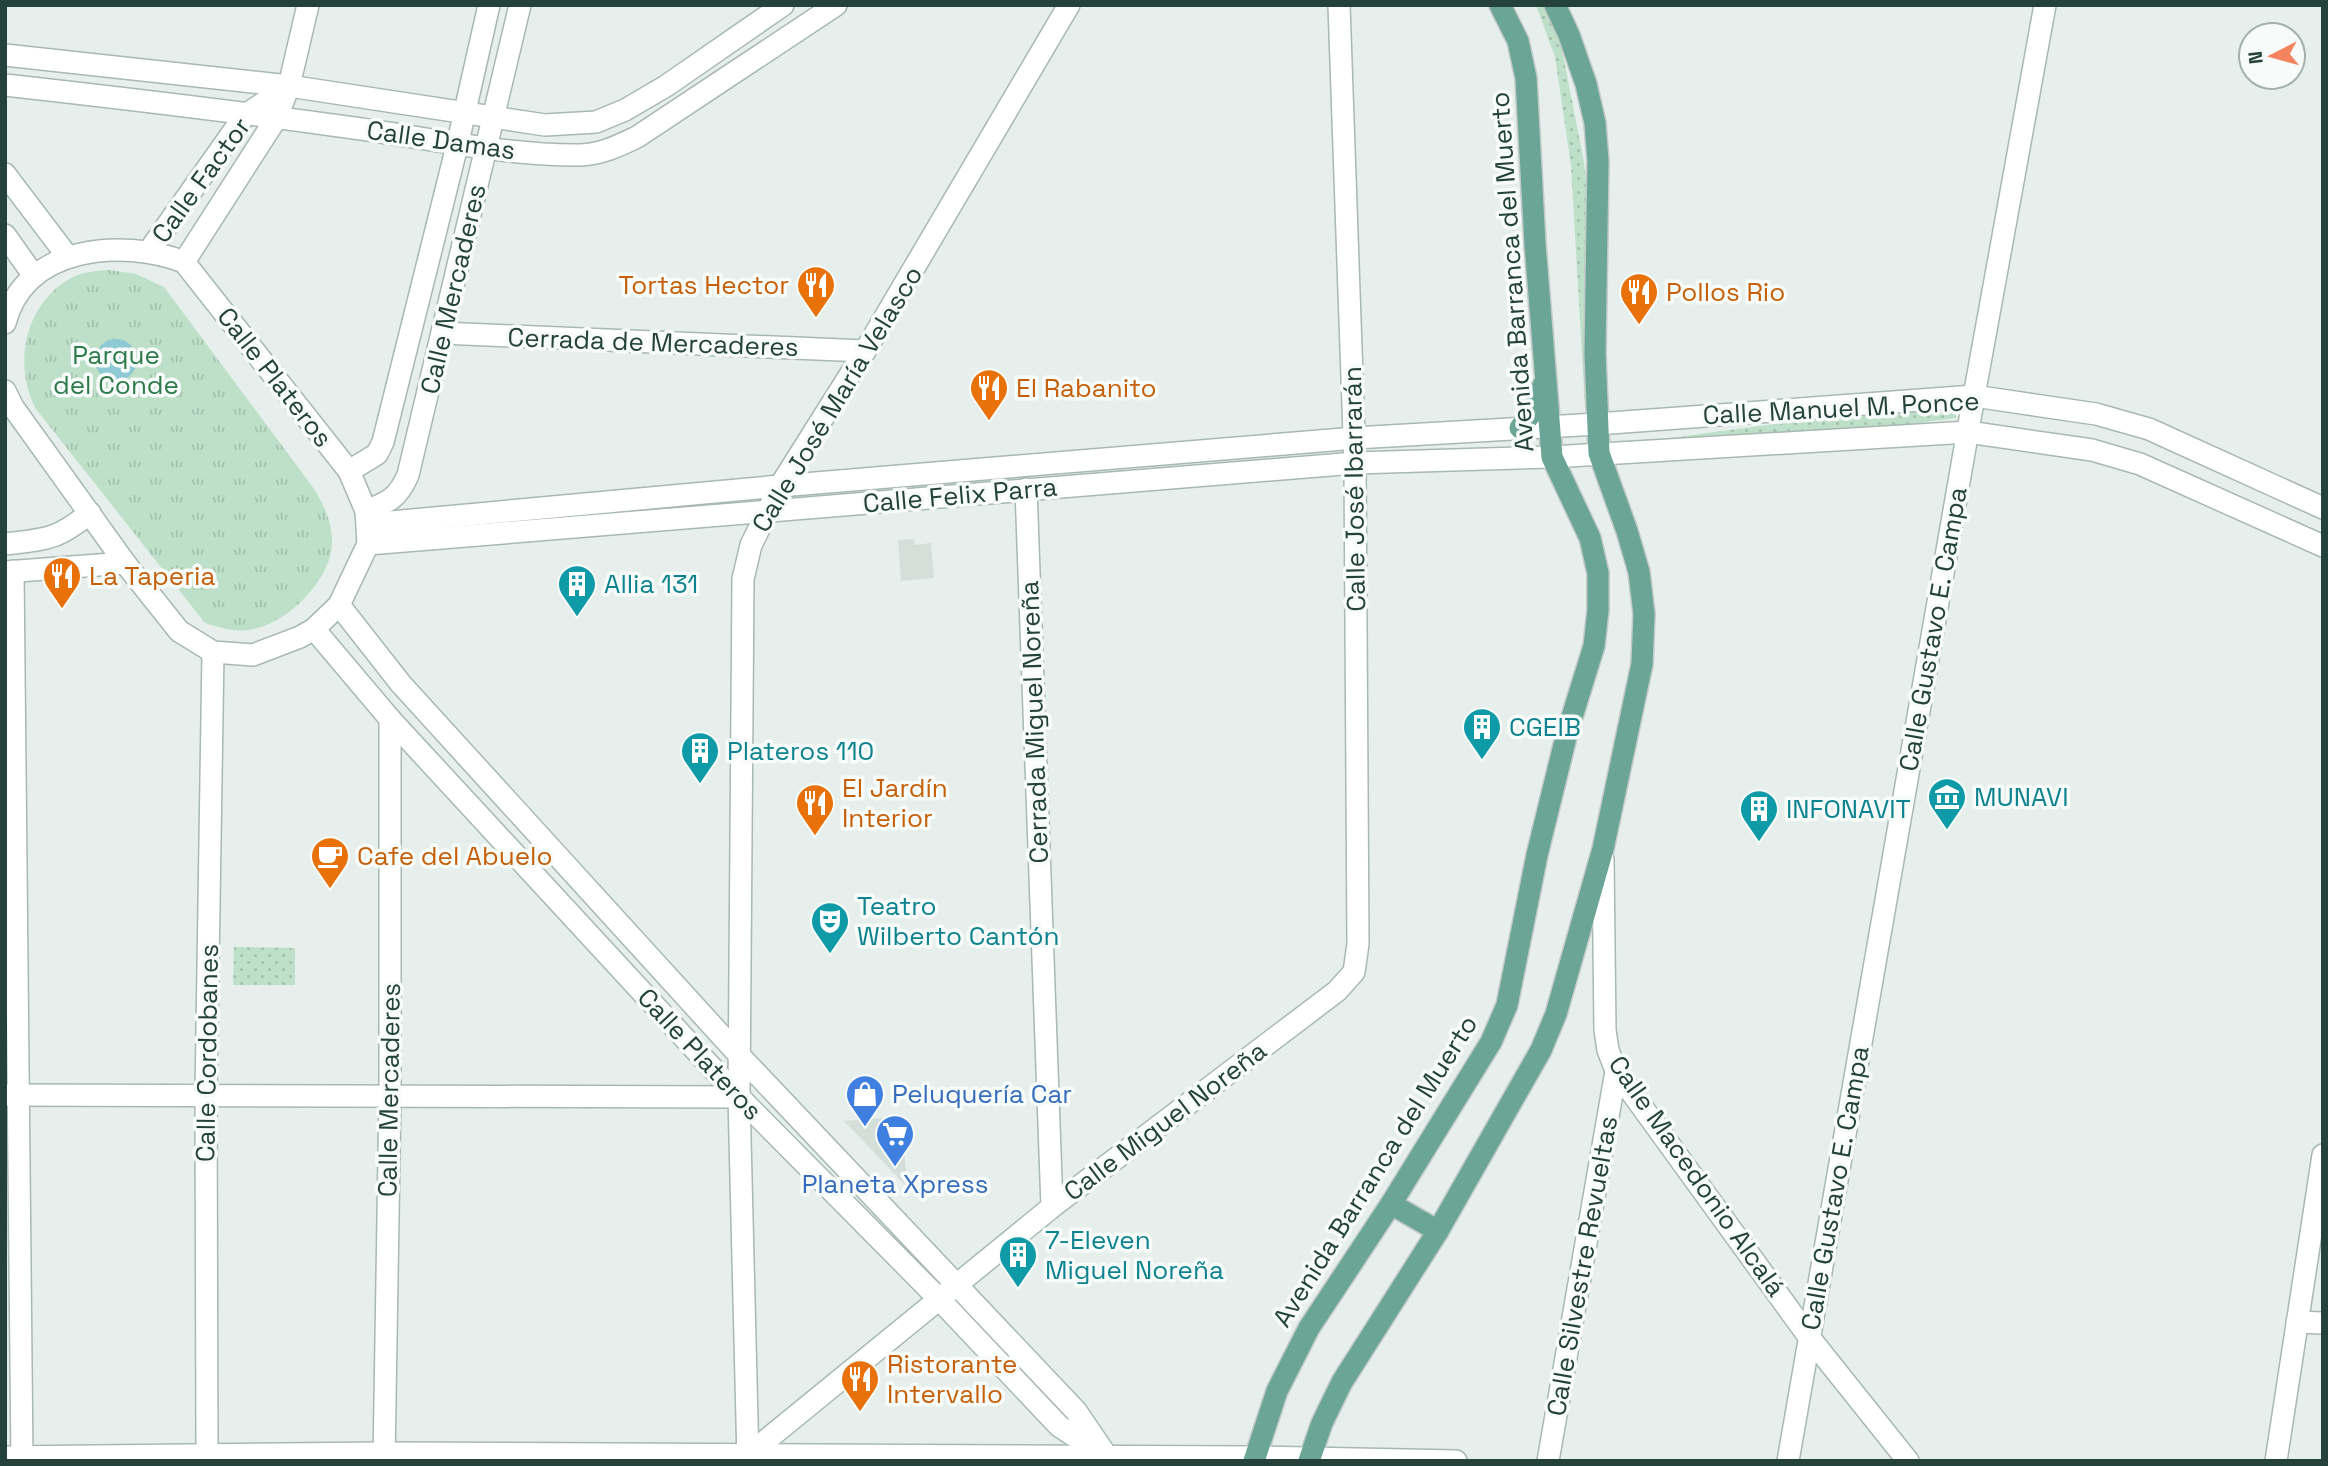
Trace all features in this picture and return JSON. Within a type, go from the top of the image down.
[{"type":"main road","name":"Avenida Barranca del Muerto","points":[[1255,1459],[1277,1391],[1308,1328],[1391,1204],[1491,1042],[1507,1005],[1564,746],[1594,646],[1598,610],[1595,561],[1590,538],[1552,457],[1548,427],[1526,78],[1518,41],[1500,5]]},
{"type":"main road","points":[[1539,5],[1569,35]]},
{"type":"main road","points":[[1309,1459],[1342,1382],[1438,1231],[1546,1038],[1556,1014],[1602,849],[1642,664],[1644,614],[1639,572],[1599,453],[1595,354],[1598,161],[1595,123],[1586,84],[1555,5]]},
{"type":"main road","points":[[1520,428],[1533,411],[1542,391],[1546,370]]},
{"type":"main road","points":[[1391,1204],[1438,1231]]},
{"type":"street","name":"Calle Factor","points":[[184,262],[277,117],[289,86],[309,5]]},
{"type":"street","name":"Calle Mercaderes","points":[[349,471],[377,454],[383,442],[465,114],[489,5]]},
{"type":"street","name":"Calle Mercaderes","points":[[368,527],[387,503],[401,491],[408,475],[520,5]]},
{"type":"street","name":"Calle Damas","points":[[5,55],[289,86],[545,125],[596,122],[625,110],[666,86],[783,5]]},
{"type":"street","name":"Calle Damas","points":[[5,85],[277,117],[487,147],[585,155],[609,151],[637,138],[836,5]]},
{"type":"street","name":"Calle José María Velasco","points":[[748,1458],[739,1055],[744,579],[751,545],[780,486],[865,351],[1069,5]]},
{"type":"street","name":"Calle José Ibarrarán","points":[[1339,5],[1355,438],[1358,944],[1354,972]]},
{"type":"street","name":"Calle Gustavo E. Campa","points":[[1788,1461],[2045,5]]},
{"type":"street","name":"Calle Factor","points":[[149,251],[245,115],[289,86]]},
{"type":"street","points":[[5,174],[68,257]]},
{"type":"street","points":[[5,235],[34,276]]},
{"type":"street","points":[[5,323],[9,309],[34,276],[68,257],[120,249],[149,251],[184,262]]},
{"type":"street","name":"Calle Plateros","points":[[184,262],[349,471],[368,527]]},
{"type":"street","name":"Cerrada de Mercaderes","points":[[442,333],[865,351]]},
{"type":"street","points":[[5,391],[13,407],[125,563],[179,631],[213,652],[253,655],[314,629],[339,605],[368,527]]},
{"type":"street","name":"Calle Manuel M. Ponce","points":[[1548,427],[1974,397],[2095,414],[2149,429],[2323,508]]},
{"type":"street","name":"Calle Felix Parra","points":[[368,527],[780,486],[1355,438],[1548,427]]},
{"type":"street","name":"Calle Manuel M. Ponce","points":[[1552,457],[1968,432],[2092,450],[2140,464],[2323,545]]},
{"type":"street","name":"Calle Felix Parra","points":[[368,527],[766,512],[1355,463],[1552,457]]},
{"type":"street","name":"Cerrada Miguel Noreña","points":[[1026,489],[1052,1207]]},
{"type":"street","points":[[5,544],[45,540],[65,533],[90,513]]},
{"type":"street","points":[[125,563],[9,572],[16,1458],[207,1455],[1456,1461]]},
{"type":"street","name":"Calle Plateros","points":[[339,605],[401,684],[739,1055],[1076,1410],[1109,1459]]},
{"type":"street","name":"Calle Plateros","points":[[314,629],[390,719],[739,1097],[940,1300],[1059,1426],[1109,1459]]},
{"type":"street","name":"Calle Cordobanes","points":[[207,1455],[206,1094],[213,652]]},
{"type":"street","name":"Calle Mercaderes","points":[[384,1457],[390,1096],[390,719]]},
{"type":"street","name":"Calle Macedonio Alcalá","points":[[1602,849],[1605,1030],[1608,1050],[1616,1071],[1809,1336],[1908,1461]]},
{"type":"street","name":"Calle Miguel Noreña","points":[[748,1458],[1052,1207],[1337,990],[1354,972]]},
{"type":"street","name":"Calle Silvestre Revueltas","points":[[1548,1461],[1616,1071]]},
{"type":"street","points":[[12,1095],[739,1097]]},
{"type":"street","points":[[2276,1461],[2323,1155]]},
{"type":"street","points":[[2297,1322],[2323,1323]]},
{"type":"shaded area","points":[[914,539],[915,545],[931,543],[934,578],[901,581],[898,540]]},
{"type":"shaded area","points":[[882,1118],[903,1142],[908,1188],[844,1121]]},
{"type":"green space","points":[[1536,5],[1544,5],[1555,14],[1584,162],[1596,285],[1603,406],[1585,407],[1571,165],[1555,57]]},
{"type":"green space","name":"Parque del Conde","points":[[110,270],[136,274],[164,287],[312,486],[329,519],[332,541],[330,555],[317,584],[294,608],[266,625],[241,630],[205,623],[36,409],[25,373],[25,354],[34,318],[57,288],[73,277],[87,272]]},
{"type":"green space","points":[[1953,400],[1956,418],[1650,457],[1648,441]]},
{"type":"green space","points":[[234,947],[295,948],[295,985],[233,985]]},
{"type":"water","points":[[116,339],[131,345],[137,360],[131,375],[116,381],[101,375],[95,360],[101,345]]},
{"type":"place","name":"Tortas Hector","points":[[816,319]]},
{"type":"place","name":"Pollos Rio","points":[[1639,326]]},
{"type":"place","name":"El Rabanito","points":[[989,422]]},
{"type":"place","name":"La Taperia","points":[[62,610]]},
{"type":"place","name":"Allia 131","points":[[577,618]]},
{"type":"place","name":"CGEIB","points":[[1482,761]]},
{"type":"place","name":"Plateros 110","points":[[700,785]]},
{"type":"place","name":"MUNAVI","points":[[1947,831]]},
{"type":"place","name":"El Jardín Interior","points":[[815,837]]},
{"type":"place","name":"INFONAVIT","points":[[1759,843]]},
{"type":"place","name":"Cafe del Abuelo","points":[[330,890]]},
{"type":"place","name":"Teatro Wilberto Cantón","points":[[830,955]]},
{"type":"place","name":"Peluquería Car","points":[[865,1128]]},
{"type":"place","name":"Planeta Xpress","points":[[895,1168]]},
{"type":"place","name":"7-Eleven Miguel Noreña","points":[[1018,1289]]},
{"type":"place","name":"Ristorante Intervallo","points":[[860,1413]]}]
